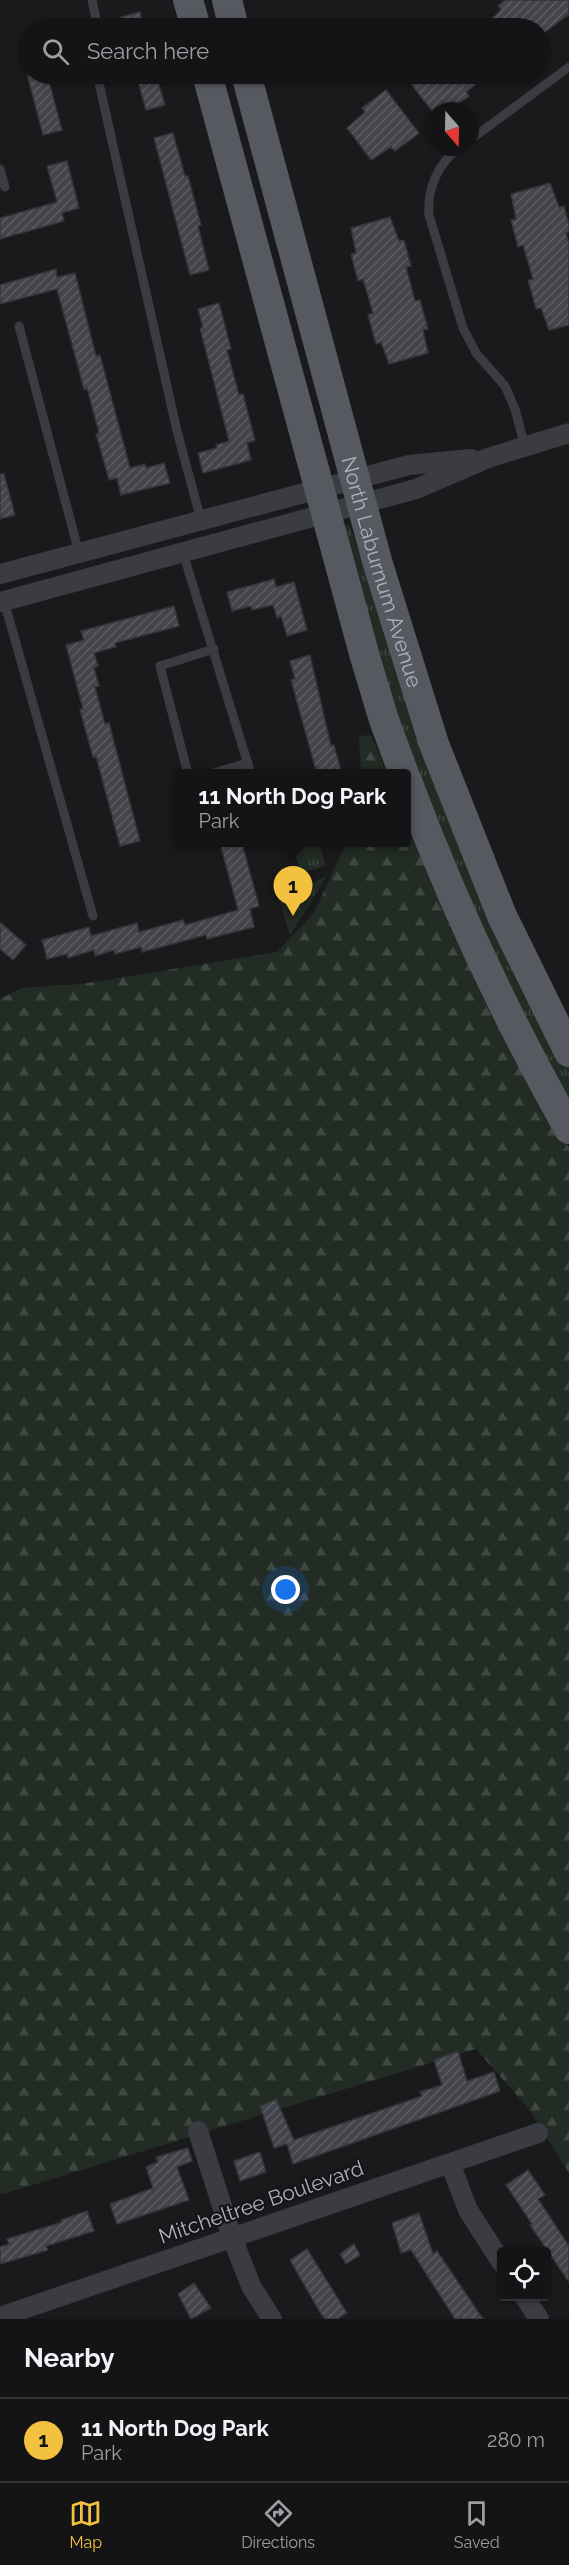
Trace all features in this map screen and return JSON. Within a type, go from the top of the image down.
[{"type":"main road","points":[[188,0],[193,18]]},
{"type":"main road","points":[[227,0],[232,18]]},
{"type":"main road","name":"North Laburnum Avenue","points":[[210,84],[368,668],[402,769]]},
{"type":"main road","name":"North Laburnum Avenue","points":[[249,84],[359,492],[412,677],[456,805],[502,916],[569,1052]]},
{"type":"main road","points":[[411,791],[452,897],[504,1008],[569,1129]]},
{"type":"street","points":[[0,574],[79,553],[193,537],[359,492],[416,489],[488,458],[569,433]]},
{"type":"street","points":[[2,602],[193,537],[359,492]]},
{"type":"street","points":[[198,2131],[232,2237],[251,2286],[272,2319]]},
{"type":"street","name":"Mitcheltree Boulevard","points":[[0,2317],[37,2312],[232,2237],[538,2133]]},
{"type":"street","points":[[450,2163],[468,2210],[497,2257]]},
{"type":"street","points":[[527,2301],[539,2319]]},
{"type":"lane","points":[[92,0],[96,18]]},
{"type":"lane","points":[[551,80],[569,67]]},
{"type":"lane","points":[[98,84],[177,430],[193,537],[214,650],[250,769]]},
{"type":"lane","points":[[479,133],[546,84]]},
{"type":"lane","points":[[449,156],[433,181],[428,204],[429,215],[463,328],[476,353],[505,386],[515,409],[525,447]]},
{"type":"lane","points":[[0,169],[5,187]]},
{"type":"lane","points":[[19,326],[79,553]]},
{"type":"lane","points":[[2,602],[93,916]]},
{"type":"lane","points":[[187,769],[160,666],[214,650]]},
{"type":"lane","points":[[227,769],[248,763]]},
{"type":"green space","points":[[349,524],[379,616],[569,1064],[569,1108],[431,819],[381,669],[343,532],[345,526]]},
{"type":"green space","points":[[371,735],[385,769],[361,769],[359,736]]},
{"type":"green space","points":[[411,828],[535,1090],[569,1148],[569,2173],[528,2108],[476,2049],[0,2195],[0,999],[21,988],[81,984],[277,952],[314,913],[344,847],[411,847]]},
{"type":"green space","points":[[293,847],[320,847],[326,866],[301,873]]},
{"type":"green space","points":[[326,877],[290,936],[278,896]]},
{"type":"building","points":[[505,0],[569,0],[569,14],[551,28],[551,18],[492,18],[501,10],[498,6]]},
{"type":"building","points":[[140,12],[142,18],[121,18]]},
{"type":"building","points":[[30,84],[50,84],[62,130],[43,135]]},
{"type":"building","points":[[139,84],[159,84],[165,105],[146,110]]},
{"type":"building","points":[[411,84],[476,84],[466,92],[469,96],[461,102],[425,102]]},
{"type":"building","points":[[386,90],[419,133],[395,151],[391,147],[371,160],[347,128],[365,112],[362,108]]},
{"type":"building","points":[[173,133],[185,176],[188,176],[201,225],[198,226],[209,270],[190,275],[154,138]]},
{"type":"building","points":[[67,161],[79,208],[62,213],[64,221],[0,239],[0,218],[57,202],[47,166]]},
{"type":"building","points":[[550,183],[559,207],[564,206],[569,225],[569,232],[566,233],[569,244],[569,325],[549,330],[541,308],[536,309],[528,280],[533,279],[523,245],[518,247],[511,220],[516,219],[511,194]]},
{"type":"building","points":[[390,217],[399,241],[404,240],[411,266],[406,267],[415,301],[420,300],[428,329],[423,330],[428,353],[389,364],[381,342],[376,344],[368,315],[373,313],[363,279],[358,281],[351,254],[356,253],[351,228]]},
{"type":"building","points":[[56,269],[57,277],[75,273],[96,356],[100,355],[130,468],[145,464],[146,468],[164,463],[170,483],[121,495],[117,478],[109,480],[96,434],[99,433],[87,388],[84,389],[57,289],[0,304],[0,285]]},
{"type":"building","points":[[219,303],[231,349],[227,350],[239,395],[243,394],[255,440],[247,443],[251,460],[203,473],[198,453],[217,448],[216,445],[229,441],[200,328],[203,328],[198,309]]},
{"type":"building","points":[[0,474],[4,474],[15,515],[0,519]]},
{"type":"building","points":[[274,579],[276,587],[294,582],[307,630],[287,636],[281,616],[277,618],[273,605],[252,610],[251,606],[232,611],[227,592]]},
{"type":"building","points":[[174,606],[179,626],[115,643],[116,647],[94,653],[98,666],[94,668],[99,686],[95,687],[105,724],[109,723],[140,841],[120,846],[96,756],[93,757],[80,710],[83,709],[66,645],[84,640],[81,631]]},
{"type":"building","points":[[310,655],[331,746],[334,745],[341,769],[316,769],[291,680],[295,679],[290,661]]},
{"type":"building","points":[[221,847],[243,847],[259,906],[250,909],[254,927],[207,939],[206,935],[142,952],[141,947],[115,954],[114,950],[95,956],[94,950],[68,958],[67,954],[47,959],[42,940],[89,927],[91,936],[137,923],[139,932],[183,920],[185,925],[238,910]]},
{"type":"building","points":[[0,922],[26,945],[13,960],[0,949]]},
{"type":"building","points":[[458,2051],[467,2081],[494,2072],[500,2091],[293,2164],[287,2144],[274,2148],[260,2106],[276,2099],[294,2140],[422,2096],[420,2092],[442,2085],[434,2060]]},
{"type":"building","points":[[188,2148],[192,2161],[177,2167],[189,2200],[117,2224],[110,2204],[153,2188],[146,2167],[158,2162],[156,2157]]},
{"type":"building","points":[[260,2152],[266,2172],[240,2181],[234,2161]]},
{"type":"building","points":[[528,2170],[545,2195],[538,2199],[569,2246],[569,2282],[551,2256],[551,2247],[545,2247],[506,2185]]},
{"type":"building","points":[[87,2211],[94,2231],[46,2246],[48,2250],[0,2264],[0,2247],[9,2244],[7,2239],[62,2222],[61,2220]]},
{"type":"building","points":[[419,2213],[433,2254],[437,2251],[483,2319],[455,2319],[411,2250],[401,2253],[392,2223]]},
{"type":"building","points":[[354,2244],[360,2255],[346,2264],[340,2254]]},
{"type":"building","points":[[307,2249],[347,2313],[337,2319],[326,2319],[321,2314],[290,2260]]},
{"type":"building","points":[[194,2283],[211,2308],[191,2319],[178,2294]]},
{"type":"place","name":"11 North Dog Park","points":[[293,916]]}]
